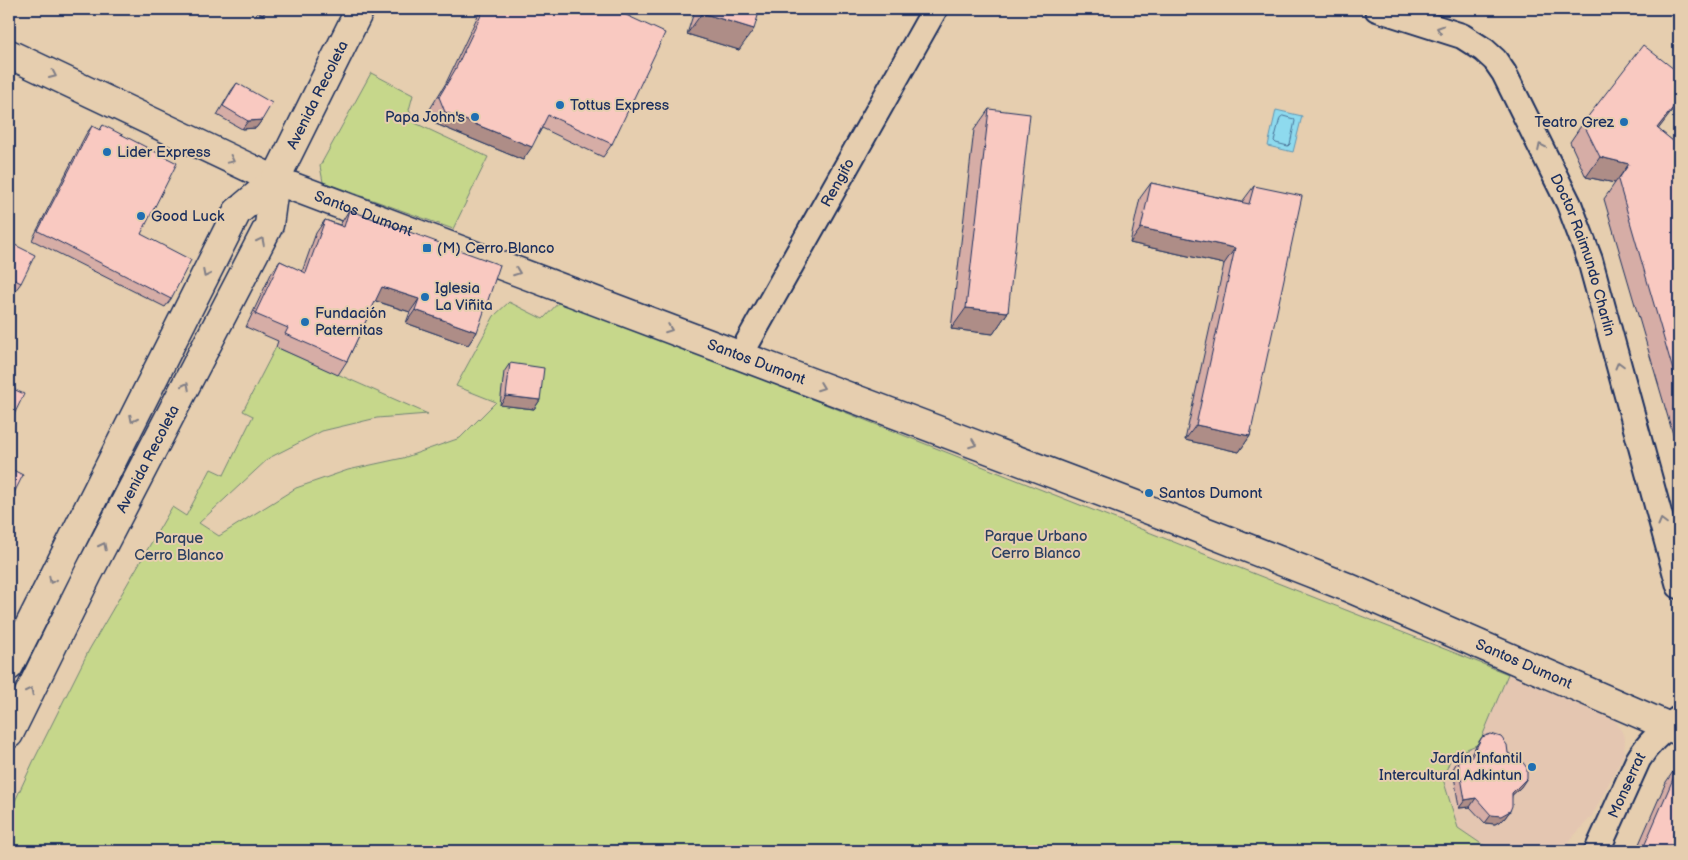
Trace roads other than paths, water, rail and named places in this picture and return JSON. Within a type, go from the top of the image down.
[{"type":"main road","name":"Avenida Recoleta","points":[[9,734],[88,574],[269,225],[275,180],[360,9]]},
{"type":"main road","name":"Santos Dumont","points":[[9,54],[275,180],[1189,525],[1328,580],[1676,725]]},
{"type":"main road","name":"Avenida Recoleta","points":[[9,666],[237,212],[275,180]]},
{"type":"street","name":"Rengifo","points":[[740,356],[935,9]]},
{"type":"street","name":"Doctor Raimundo Charlin","points":[[1377,9],[1462,36],[1484,50],[1495,60],[1504,73],[1569,204],[1590,260],[1679,586]]},
{"type":"street","name":"Monserrat","points":[[1597,851],[1642,753],[1655,737],[1676,725]]},
{"type":"water","points":[[1276,110],[1302,116],[1293,152],[1268,146]]},
{"type":"place","name":"Tottus Express","points":[[560,105]]},
{"type":"place","name":"Papa John's","points":[[475,117]]},
{"type":"place","name":"Teatro Grez","points":[[1624,122]]},
{"type":"place","name":"Lider Express","points":[[107,152]]},
{"type":"place","name":"Good Luck","points":[[141,216]]},
{"type":"place","name":"(M) Cerro Blanco","points":[[427,248]]},
{"type":"place","name":"Iglesia La Viñita","points":[[425,297]]},
{"type":"place","name":"Fundación Paternitas","points":[[305,322]]},
{"type":"place","name":"Santos Dumont","points":[[1149,493]]},
{"type":"place","name":"Jardín Infantil Intercultural Adkintun","points":[[1532,767]]},
{"type":"park label","name":"Parque Urbano Cerro Blanco","points":[[1036,544]]},
{"type":"park label","name":"Parque Cerro Blanco","points":[[179,546]]}]
